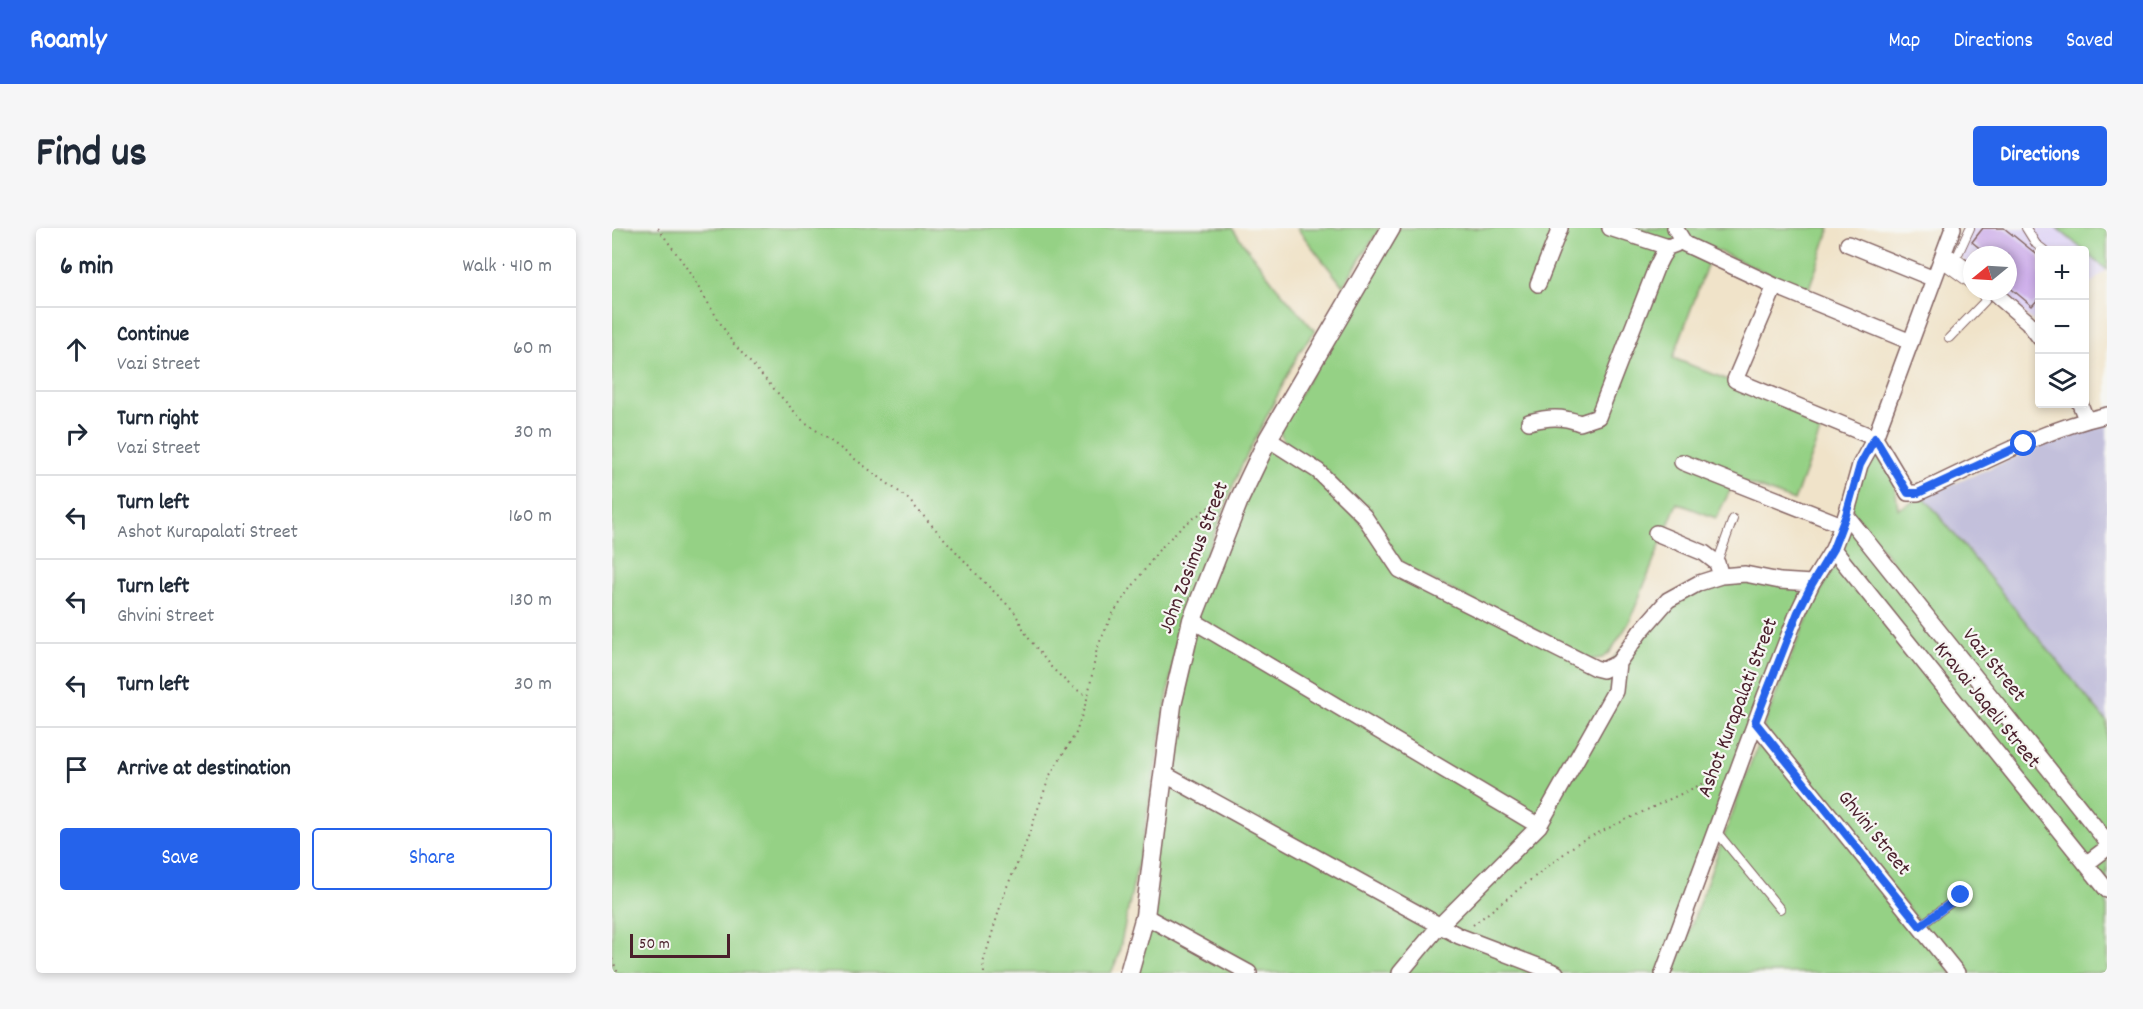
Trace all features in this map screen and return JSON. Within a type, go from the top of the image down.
[{"type":"street","name":"John Zosimus Street","points":[[1129,973],[1145,916],[1172,705],[1192,620],[1239,500],[1268,439],[1391,228]]},
{"type":"street","points":[[1538,284],[1560,228]]},
{"type":"street","points":[[1610,228],[1668,247]]},
{"type":"street","points":[[1674,228],[1685,244]]},
{"type":"street","name":"Ashot Kurapalati Street","points":[[1668,970],[1755,722],[1798,612],[1833,549],[1860,465],[1875,438],[1934,279],[1948,256],[1953,228]]},
{"type":"street","points":[[1529,422],[1548,417],[1564,418],[1580,423],[1598,417],[1656,268],[1668,247],[1675,244],[1685,244],[1775,286],[1911,342]]},
{"type":"street","points":[[1848,244],[1934,279]]},
{"type":"street","points":[[1948,256],[1963,267]]},
{"type":"street","points":[[1775,286],[1735,380],[1875,438],[1908,493],[1918,493],[2024,444],[2086,419],[2107,415]]},
{"type":"street","points":[[2002,300],[2028,322],[2035,331]]},
{"type":"street","points":[[2082,408],[2086,419]]},
{"type":"street","points":[[1268,439],[1318,471],[1364,516],[1400,570],[1595,668],[1603,669],[1618,663]]},
{"type":"street","points":[[1682,462],[1844,520]]},
{"type":"street","name":"Vazi Street","points":[[1844,520],[2107,842]]},
{"type":"street","points":[[1656,533],[1704,552],[1719,569],[1780,581],[1812,584]]},
{"type":"street","name":"Kravai Jaqeli Street","points":[[1833,549],[2107,890]]},
{"type":"street","points":[[1401,973],[1440,926],[1539,826],[1615,691],[1618,663],[1640,632],[1668,600],[1719,569]]},
{"type":"street","points":[[1192,620],[1539,826]]},
{"type":"street","name":"Ghvini Street","points":[[1755,722],[1957,973]]},
{"type":"street","points":[[1164,774],[1459,936],[1556,973]]},
{"type":"street","points":[[2086,864],[2107,848]]},
{"type":"street","points":[[1145,916],[1249,973]]},
{"type":"lane","points":[[1963,274],[1948,256],[1970,228]]},
{"type":"lane","points":[[2026,228],[2039,246]]},
{"type":"lane","points":[[1949,338],[1985,300]]},
{"type":"lane","points":[[1719,569],[1734,519]]},
{"type":"lane","points":[[1716,830],[1780,909]]},
{"type":"lane","points":[[1920,926],[1961,895]]},
{"type":"path","points":[[658,228],[684,264],[732,342],[801,420],[906,497],[982,580],[1014,611],[1028,636],[1051,667],[1072,687],[1088,696]]},
{"type":"path","points":[[984,973],[983,963],[1005,891],[1023,851],[1050,775],[1076,733],[1088,696],[1097,648],[1113,613],[1159,550],[1180,528],[1222,497]]},
{"type":"path","points":[[1459,936],[1579,842],[1740,766]]},
{"type":"path","points":[[612,959],[618,973]]},
{"type":"shaded area","points":[[1962,228],[2057,228],[2079,246],[2035,246],[2035,320],[2033,321],[2009,300],[2017,300],[2017,246],[1963,246],[1963,260],[1954,252]]},
{"type":"shaded area","points":[[2089,254],[2107,270],[2089,285]]},
{"type":"shaded area","points":[[2107,421],[2107,722],[1924,497],[2082,428]]},
{"type":"green space","points":[[612,228],[1232,228],[1276,286],[1315,331],[1300,351],[1240,469],[1181,618],[1143,839],[1118,957],[1111,973],[612,973]]},
{"type":"green space","points":[[1297,228],[1380,228],[1343,286]]},
{"type":"green space","points":[[1398,228],[1830,228],[1808,291],[1713,249],[1673,358],[1825,419],[1794,501],[1736,479],[1716,518],[1677,503],[1629,623],[1610,652],[1602,658],[1589,660],[1408,568],[1283,440],[1279,429]]},
{"type":"green space","points":[[2057,228],[2107,228],[2107,270],[2089,255],[2089,246],[2078,246]]},
{"type":"green space","points":[[1268,439],[1318,471],[1400,570],[1603,669],[1668,600],[1721,576],[1812,583],[1663,973],[1129,973],[1192,620]]},
{"type":"green space","points":[[1876,450],[1894,476],[1898,509],[1924,497],[2107,722],[2107,835],[1849,507],[1867,464]]},
{"type":"green space","points":[[1846,515],[2107,842],[2107,890],[1833,549]]},
{"type":"green space","points":[[1838,560],[2107,894],[2107,973],[1960,973],[1763,728],[1806,621]]},
{"type":"green space","points":[[1761,735],[1953,973],[1679,973],[1675,969]]},
{"type":"building","points":[[1983,228],[2004,228],[2035,253],[2035,303],[2032,306],[2017,294],[2017,246],[1977,246],[1972,242]]},
{"type":"route","points":[[1961,895],[1920,926],[1755,722],[1798,612],[1833,549],[1846,515],[1860,465],[1875,438],[1908,493],[1918,493],[2024,444]]}]
